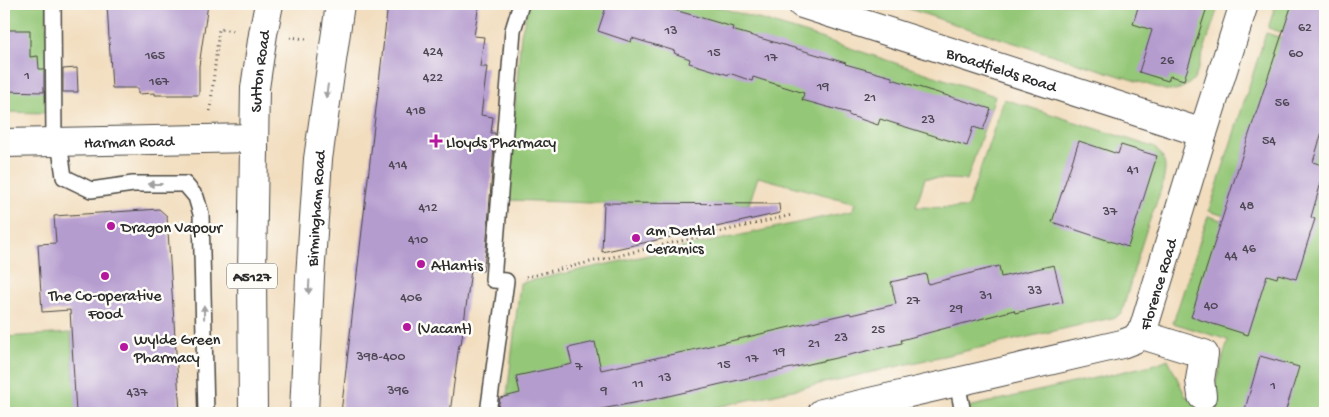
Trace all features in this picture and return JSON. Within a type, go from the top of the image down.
[{"type":"street","name":"Sutton Road","points":[[253,138],[255,88],[263,34],[270,4]]},
{"type":"street","name":"Birmingham Road","points":[[304,413],[318,159],[340,4]]},
{"type":"street","name":"Broadfields Road","points":[[802,4],[1203,133]]},
{"type":"street","name":"Florence Road","points":[[822,413],[1122,344],[1135,339],[1143,330],[1244,4]]},
{"type":"street","name":"Harman Road","points":[[4,143],[253,138]]},
{"type":"street","name":"A5127","points":[[253,138],[253,413]]},
{"type":"street","points":[[1139,334],[1204,354],[1200,380],[1202,396]]},
{"type":"lane","points":[[53,4],[57,142],[64,177],[91,190],[133,184],[185,184],[196,197],[202,214],[206,413]]},
{"type":"lane","points":[[488,413],[506,281],[493,280],[513,30],[520,4]]},
{"type":"lane","points":[[956,382],[963,413]]},
{"type":"path","points":[[506,281],[792,216]]},
{"type":"green space","points":[[4,4],[47,4],[46,113],[4,112]]},
{"type":"green space","points":[[529,4],[708,4],[805,33],[995,96],[967,180],[925,178],[916,207],[967,208],[1004,99],[1153,147],[1163,159],[1165,165],[1164,176],[1122,312],[1116,317],[691,413],[505,413],[520,283],[852,211],[855,203],[758,177],[749,204],[591,203],[507,200],[521,34]]},
{"type":"green space","points":[[895,4],[1219,4],[1195,78],[1183,87],[1168,91]]},
{"type":"green space","points":[[1276,4],[1325,4],[1325,46],[1268,28]]},
{"type":"green space","points":[[1266,33],[1325,51],[1325,413],[969,413],[968,407],[1156,364],[1168,359],[1186,397],[1214,388],[1228,340],[1173,323],[1208,216],[1258,227],[1209,211]]},
{"type":"green space","points":[[71,333],[74,380],[84,380],[85,413],[4,413],[4,337]]},
{"type":"building","points":[[107,4],[208,4],[199,66],[199,95],[138,94],[138,88],[112,88]]},
{"type":"building","points":[[388,4],[479,4],[474,36],[484,37],[480,67],[487,67],[481,115],[493,117],[491,133],[495,133],[483,271],[471,270],[450,413],[341,413]]},
{"type":"building","points":[[607,4],[654,4],[733,27],[732,30],[892,77],[892,79],[991,109],[983,130],[973,127],[967,146],[880,119],[878,125],[848,115],[849,113],[802,100],[804,93],[753,77],[752,81],[689,63],[690,59],[674,53],[675,51],[632,38],[631,42],[598,31]]},
{"type":"building","points":[[1139,4],[1208,4],[1184,80],[1170,76],[1168,81],[1139,72],[1152,30],[1133,24]]},
{"type":"building","points":[[1292,4],[1325,4],[1325,122],[1313,162],[1325,166],[1325,169],[1311,217],[1315,219],[1296,279],[1278,274],[1277,278],[1267,275],[1248,335],[1191,317]]},
{"type":"building","points":[[4,30],[30,30],[30,57],[38,56],[39,69],[44,69],[44,92],[4,91]]},
{"type":"building","points":[[77,68],[78,92],[63,92],[63,69]]},
{"type":"building","points":[[1079,141],[1118,154],[1121,145],[1157,156],[1128,247],[1052,222]]},
{"type":"building","name":"am Dental Ceramics","points":[[604,203],[779,204],[780,213],[602,252]]},
{"type":"building","points":[[159,209],[167,216],[180,413],[76,413],[70,310],[42,312],[38,244],[56,243],[54,216]]},
{"type":"building","points":[[1054,265],[1063,302],[1015,313],[1014,310],[901,340],[902,343],[655,399],[580,413],[497,413],[500,398],[520,393],[516,376],[572,364],[568,348],[595,342],[601,370],[896,304],[891,282],[926,274],[928,284],[999,266],[1001,277]]},
{"type":"building","points":[[1260,356],[1299,367],[1285,413],[1244,413]]},
{"type":"place","name":"Lloyds Pharmacy","points":[[436,141]]},
{"type":"place","name":"Dragon Vapour","points":[[111,226]]},
{"type":"place","name":"am Dental Ceramics","points":[[636,238]]},
{"type":"place","name":"Atlantis","points":[[421,264]]},
{"type":"place","name":"The Co-operative Food","points":[[105,276]]},
{"type":"place","name":"(Vacant)","points":[[407,327]]},
{"type":"place","name":"Wylde Green Pharmacy","points":[[124,347]]}]
